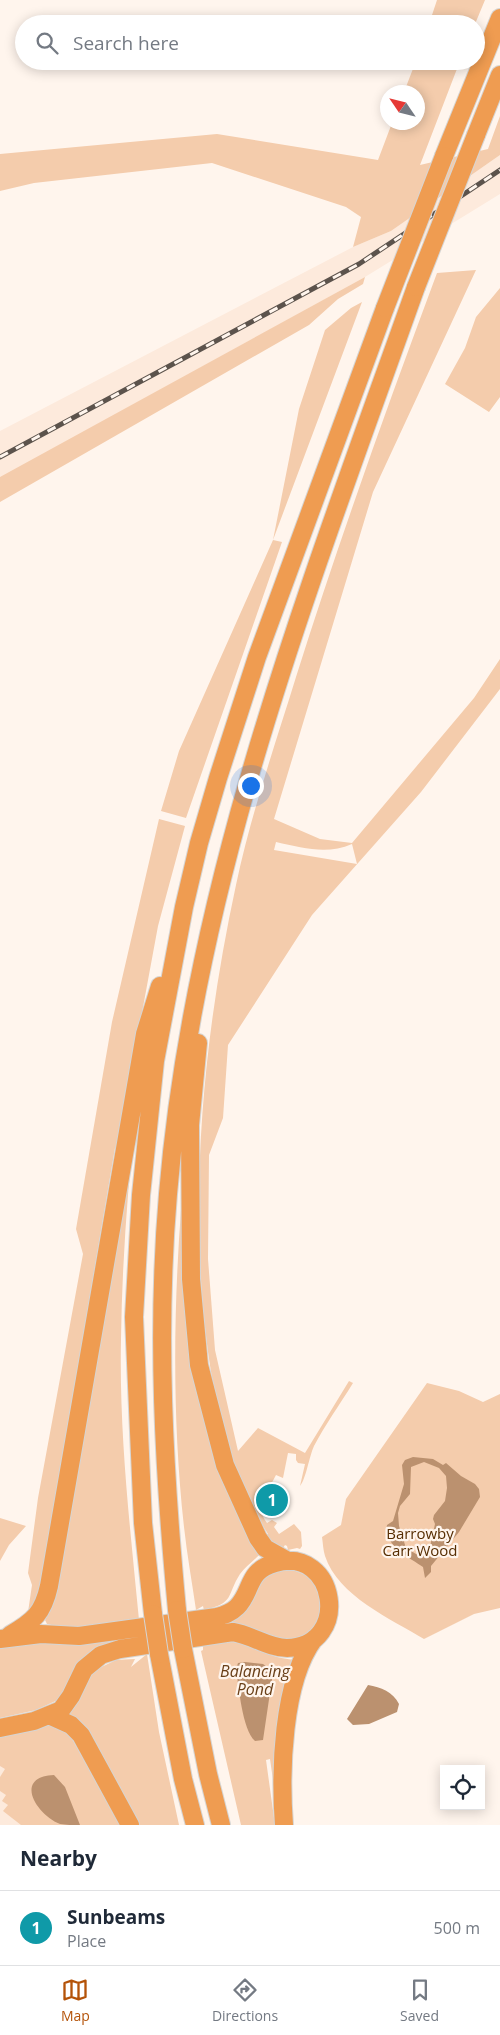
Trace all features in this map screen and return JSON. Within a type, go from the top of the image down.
[{"type":"highway","points":[[485,55],[500,18]]},
{"type":"highway","points":[[195,1825],[183,1779],[159,1654],[142,1504],[134,1317],[141,1195],[155,1061],[184,907],[201,834],[256,657],[385,308],[479,70]]},
{"type":"highway","points":[[221,1825],[208,1774],[177,1610],[163,1428],[161,1314],[168,1193],[183,1068],[212,911],[245,789],[283,667],[416,287],[500,75]]},
{"type":"highway","points":[[2,1639],[34,1619],[46,1602],[145,1034],[184,907]]},
{"type":"highway","points":[[212,911],[190,1125],[191,1279],[198,1365],[225,1465],[265,1548],[288,1561],[311,1569],[324,1581],[330,1598],[329,1615],[322,1631],[314,1639],[300,1661],[287,1713],[283,1804],[284,1825]]},
{"type":"highway","points":[[2,1639],[40,1634],[79,1636],[217,1618],[236,1608],[250,1581],[260,1570],[273,1563],[288,1561]]},
{"type":"highway","points":[[0,1728],[51,1716],[67,1704],[82,1673],[90,1662],[100,1655],[120,1649],[233,1632],[242,1633],[276,1647],[286,1648],[296,1647],[314,1639]]},
{"type":"highway","points":[[51,1716],[71,1725],[81,1735],[130,1825]]},
{"type":"shaded area","points":[[500,155],[500,194],[365,277],[0,478],[0,431],[353,247],[391,231]]},
{"type":"shaded area","points":[[0,1745],[28,1825],[0,1825]]},
{"type":"green space","points":[[437,0],[485,0],[479,15],[432,15]]},
{"type":"green space","points":[[413,70],[457,70],[420,165],[488,149],[500,116],[500,155],[391,231],[353,247],[361,217],[346,207],[212,163],[34,183],[0,191],[0,154],[217,134],[378,160],[389,130],[425,130],[425,85],[407,85]]},
{"type":"green space","points":[[476,270],[373,492],[274,819],[320,839],[352,843],[474,698],[500,659],[500,689],[421,792],[312,915],[228,1045],[223,1118],[209,1155],[208,1259],[215,1350],[238,1451],[258,1428],[305,1453],[349,1381],[353,1383],[314,1446],[300,1486],[305,1464],[298,1463],[296,1454],[288,1453],[283,1478],[276,1475],[266,1493],[262,1511],[267,1523],[272,1520],[277,1523],[274,1527],[279,1534],[294,1524],[301,1532],[302,1546],[300,1549],[288,1550],[287,1546],[285,1545],[283,1548],[265,1537],[268,1534],[240,1479],[229,1450],[214,1389],[205,1327],[199,1245],[199,1193],[204,1089],[217,986],[236,885],[249,832],[312,626],[346,525],[437,273]],"holes":[[[276,842],[324,850],[352,844],[357,864],[274,850]]]},
{"type":"green space","points":[[365,277],[363,284],[338,299],[309,325],[0,502],[0,477]]},
{"type":"green space","points":[[500,288],[500,397],[489,412],[445,384],[465,348],[476,317]]},
{"type":"green space","points":[[362,302],[273,540],[299,409],[325,330],[351,308]]},
{"type":"green space","points":[[273,540],[282,542],[186,818],[161,811],[179,751]]},
{"type":"green space","points":[[159,819],[185,826],[158,926],[117,1148],[115,1148],[39,1597],[28,1612],[32,1585],[28,1573],[38,1498],[83,1254],[76,1229],[112,1022]]},
{"type":"green space","points":[[136,1108],[124,1252],[121,1374],[126,1480],[139,1620],[69,1629],[47,1624],[45,1620],[52,1606]]},
{"type":"green space","points":[[187,1142],[186,1212],[223,1481],[250,1538],[262,1552],[240,1574],[228,1598],[221,1605],[204,1610],[203,1606],[196,1610],[184,1527],[175,1383],[179,1238]]},
{"type":"green space","name":"Barrowby Carr Wood","points":[[427,1383],[459,1391],[483,1402],[500,1394],[500,1608],[474,1614],[424,1639],[367,1605],[341,1583],[325,1556],[322,1537],[341,1525],[346,1499]]},
{"type":"green space","points":[[0,1518],[26,1526],[9,1545],[0,1561]]},
{"type":"green space","points":[[288,1568],[311,1577],[323,1598],[318,1623],[310,1632],[299,1638],[286,1640],[257,1632],[84,1660],[74,1670],[62,1698],[36,1710],[0,1718],[0,1649],[27,1642],[223,1620],[264,1576]]},
{"type":"green space","points":[[222,1641],[242,1644],[274,1656],[295,1660],[274,1787],[270,1759],[266,1760],[275,1825],[241,1825],[201,1651],[203,1650],[203,1645]]},
{"type":"green space","points":[[147,1654],[159,1732],[179,1825],[138,1825],[65,1715],[89,1673],[116,1660],[135,1659],[131,1667]]},
{"type":"green space","points":[[41,1724],[54,1725],[67,1730],[121,1825],[21,1825],[3,1811],[8,1805],[2,1801],[6,1795],[0,1791],[0,1777],[5,1769],[0,1766],[0,1734]]},
{"type":"water","points":[[413,1457],[433,1459],[443,1465],[446,1463],[479,1489],[480,1497],[459,1532],[431,1566],[431,1572],[425,1578],[423,1567],[393,1545],[387,1532],[387,1525],[393,1521],[404,1484],[402,1465],[405,1460]],"holes":[[[424,1462],[439,1468],[446,1476],[445,1501],[434,1515],[435,1524],[429,1551],[416,1554],[406,1548],[399,1526],[398,1513],[400,1506],[410,1494],[411,1467]]]},
{"type":"water","name":"Balancing Pond","points":[[238,1663],[263,1664],[271,1670],[272,1679],[263,1740],[255,1741],[244,1718],[236,1669]]},
{"type":"water","points":[[368,1685],[390,1693],[399,1704],[397,1712],[369,1724],[353,1725],[347,1719]]},
{"type":"water","points":[[54,1775],[65,1787],[80,1825],[60,1824],[51,1819],[37,1805],[32,1789],[34,1782],[42,1777]]},
{"type":"railway","points":[[0,457],[359,264],[500,170]]},
{"type":"place","name":"Sunbeams","points":[[272,1500]]}]
